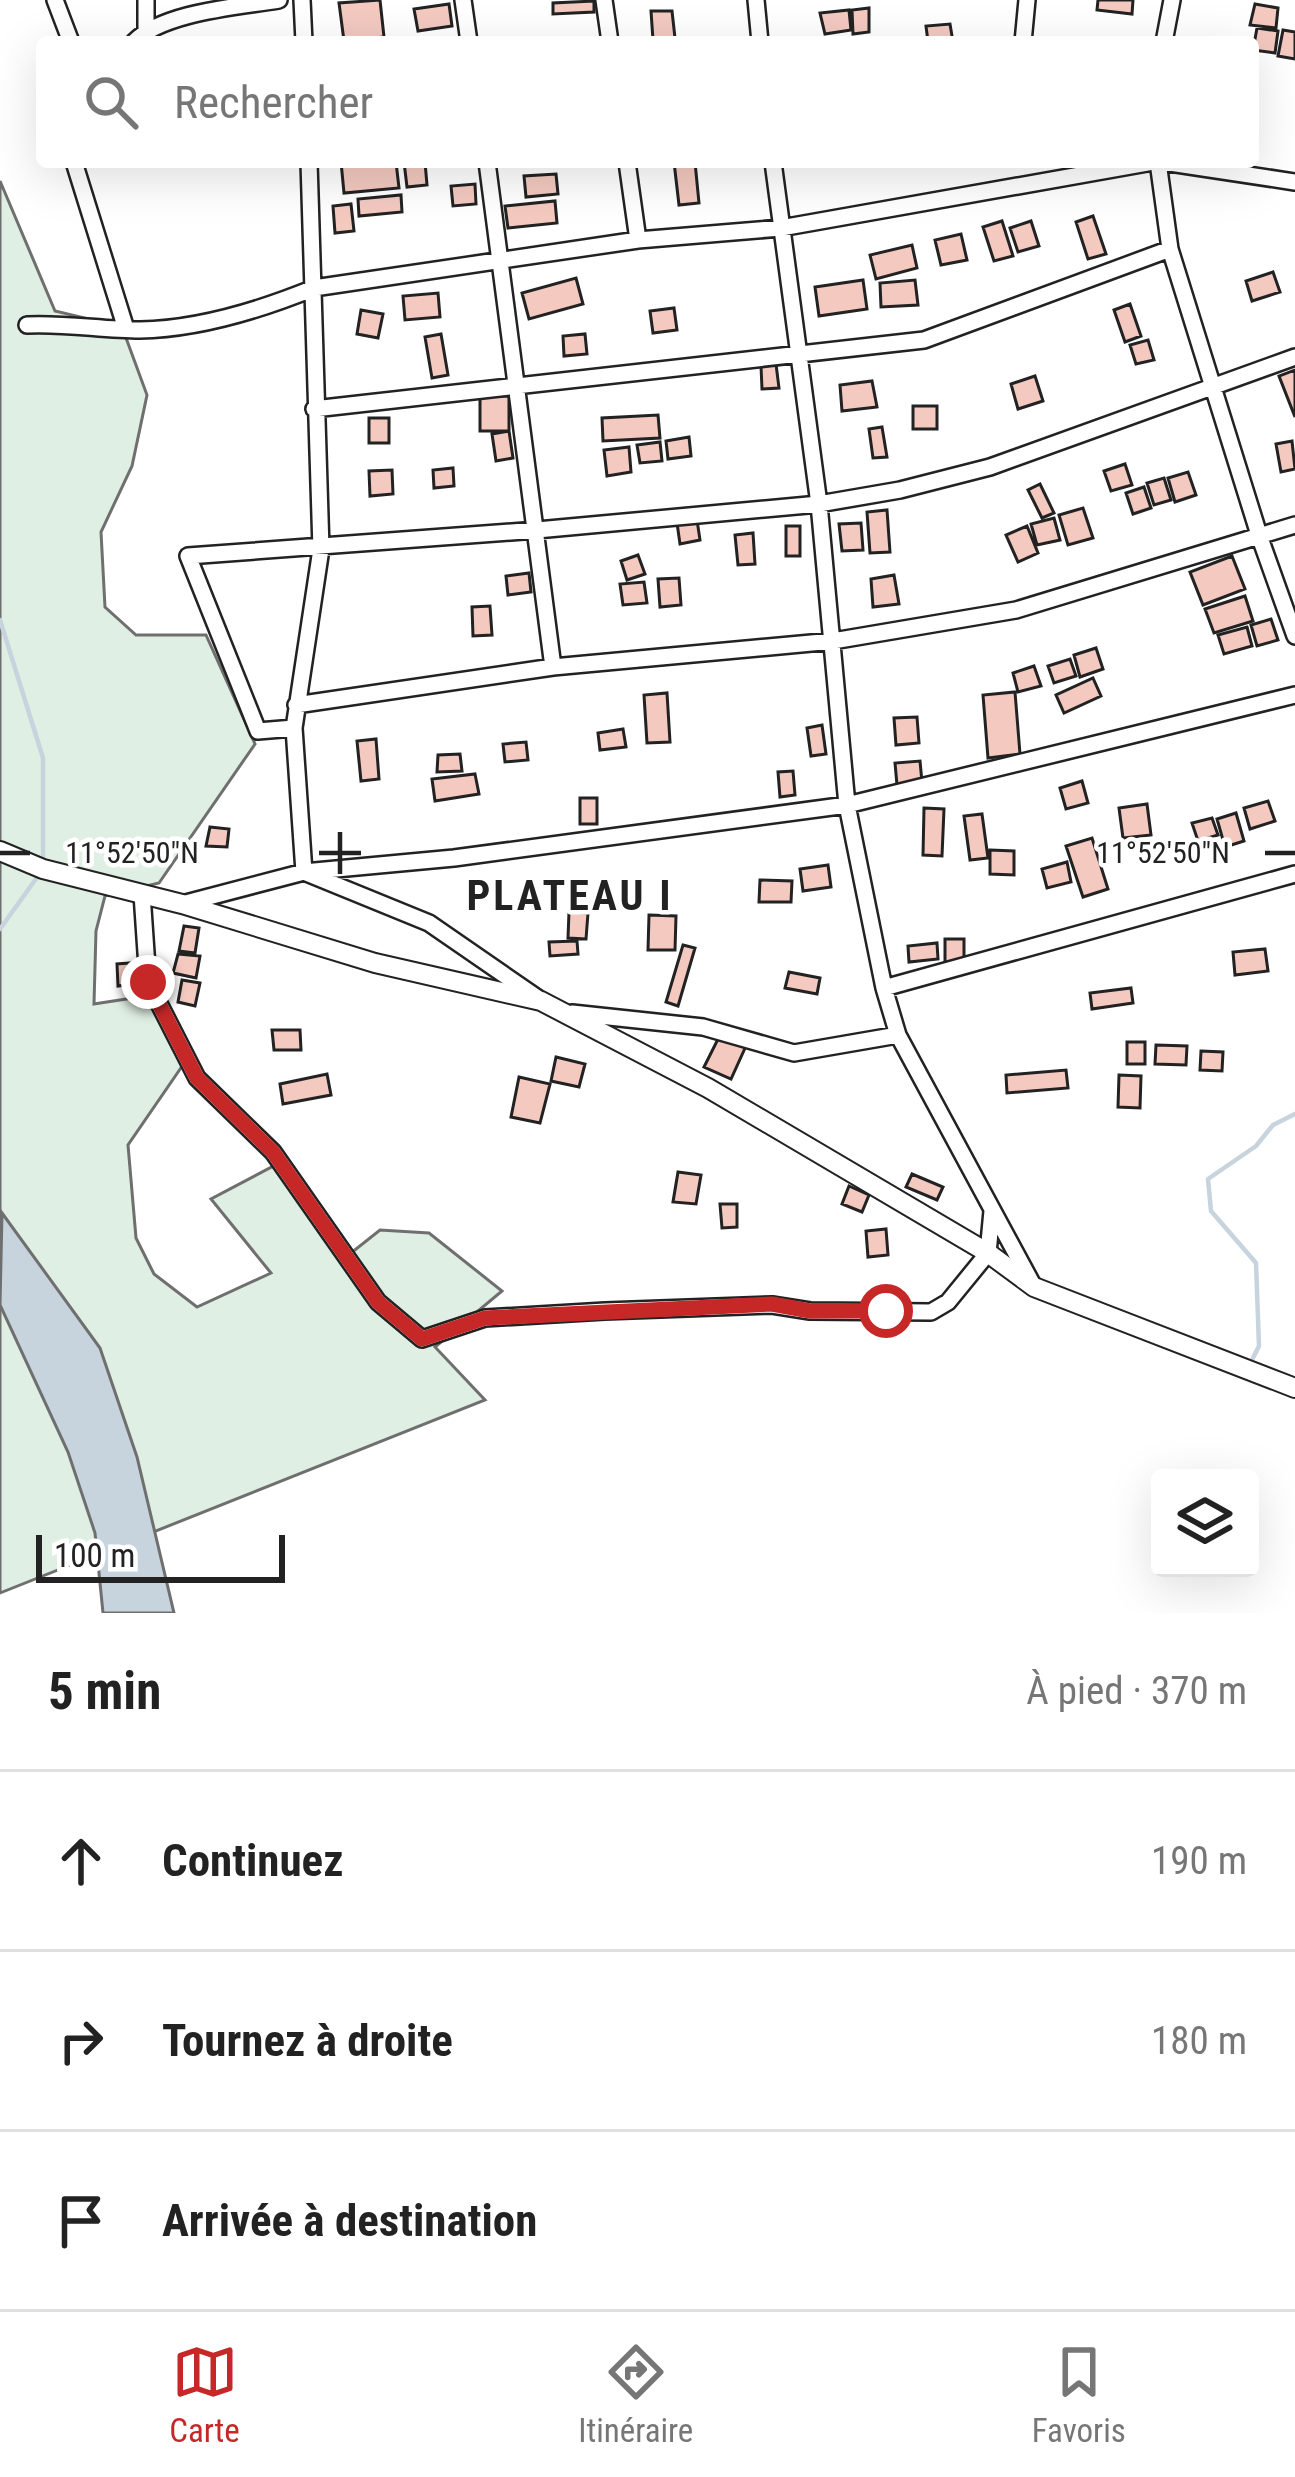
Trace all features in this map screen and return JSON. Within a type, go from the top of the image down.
[{"type":"street","points":[[55,0],[69,36]]},
{"type":"street","points":[[146,0],[140,36],[202,14],[279,0]]},
{"type":"street","points":[[302,0],[304,36]]},
{"type":"street","points":[[463,0],[469,36]]},
{"type":"street","points":[[604,0],[609,36]]},
{"type":"street","points":[[756,0],[759,36]]},
{"type":"street","points":[[1024,36],[1027,0]]},
{"type":"street","points":[[1165,36],[1172,0]]},
{"type":"street","points":[[76,168],[126,329]]},
{"type":"street","points":[[304,872],[293,728],[321,549],[309,168]]},
{"type":"street","points":[[488,168],[553,667]]},
{"type":"street","points":[[628,168],[638,239]]},
{"type":"street","points":[[774,168],[819,504],[847,805],[884,988],[898,1035],[1034,1287]]},
{"type":"street","points":[[27,325],[81,323],[126,329],[205,322],[266,308],[314,288],[638,239],[781,228],[1124,168]]},
{"type":"street","points":[[1159,168],[1170,249],[1259,538],[1295,636]]},
{"type":"street","points":[[1199,168],[1295,182]]},
{"type":"street","points":[[314,409],[924,340],[1170,249]]},
{"type":"street","points":[[293,728],[258,731],[188,556],[321,549],[819,504],[900,490],[990,467],[1295,357]]},
{"type":"street","points":[[296,705],[553,667],[833,641],[1016,610],[1295,525]]},
{"type":"street","points":[[182,904],[304,872],[454,859],[847,805],[1295,695]]},
{"type":"street","points":[[0,851],[43,869],[182,904],[375,963],[541,1001],[708,1088],[988,1253],[1034,1287],[1295,1388]]},
{"type":"street","points":[[304,872],[429,923],[541,1001]]},
{"type":"street","points":[[884,988],[1295,874]]},
{"type":"street","points":[[142,894],[148,982],[197,1078],[273,1152],[378,1302],[422,1339],[485,1318],[605,1311],[772,1304],[810,1311],[931,1312],[948,1302],[988,1253],[992,1211]]},
{"type":"street","points":[[569,1013],[703,1027],[794,1053],[898,1035]]},
{"type":"green space","points":[[0,181],[55,311],[122,327],[147,395],[132,466],[101,532],[105,607],[136,635],[206,635],[255,744],[159,883],[105,896],[96,931],[94,1004],[146,996],[187,1059],[128,1145],[136,1238],[154,1274],[197,1307],[271,1273],[211,1199],[283,1161],[346,1257],[380,1230],[429,1233],[502,1291],[435,1347],[485,1400],[0,1593]]},
{"type":"shaded area","points":[[2,1213],[100,1348],[137,1457],[174,1613],[103,1613],[95,1533],[68,1452],[0,1305]]},
{"type":"building","points":[[380,0],[384,36],[343,36],[339,3]]},
{"type":"building","points":[[1098,0],[1133,0],[1132,14],[1097,10]]},
{"type":"building","points":[[594,1],[594,12],[553,14],[553,3]]},
{"type":"building","points":[[449,4],[452,26],[418,31],[414,9]]},
{"type":"building","points":[[1255,4],[1278,8],[1276,28],[1250,25]]},
{"type":"building","points":[[869,8],[869,32],[853,34],[852,10]]},
{"type":"building","points":[[849,10],[851,30],[825,34],[820,13]]},
{"type":"building","points":[[651,11],[672,11],[675,36],[653,36]]},
{"type":"building","points":[[950,24],[952,36],[927,36],[926,26]]},
{"type":"building","points":[[1257,28],[1278,31],[1275,53],[1259,51]]},
{"type":"building","points":[[1283,30],[1295,32],[1295,59],[1278,56]]},
{"type":"building","points":[[342,168],[397,168],[399,188],[344,193]]},
{"type":"building","points":[[405,168],[426,168],[427,185],[407,187]]},
{"type":"building","points":[[675,168],[696,168],[699,203],[679,205]]},
{"type":"building","points":[[556,174],[558,194],[526,197],[524,176]]},
{"type":"building","points":[[475,184],[476,204],[453,206],[451,186]]},
{"type":"building","points":[[401,195],[402,212],[359,216],[358,199]]},
{"type":"building","points":[[555,201],[557,223],[508,228],[505,206]]},
{"type":"building","points":[[351,204],[354,231],[335,233],[333,206]]},
{"type":"building","points":[[1093,216],[1106,254],[1088,259],[1076,222]]},
{"type":"building","points":[[1002,221],[1013,256],[994,261],[983,227]]},
{"type":"building","points":[[1031,221],[1039,246],[1018,252],[1010,228]]},
{"type":"building","points":[[961,234],[967,260],[941,265],[935,240]]},
{"type":"building","points":[[912,245],[917,268],[876,279],[870,255]]},
{"type":"building","points":[[1273,272],[1280,292],[1252,301],[1246,281]]},
{"type":"building","points":[[576,278],[583,304],[529,319],[522,293]]},
{"type":"building","points":[[863,280],[867,309],[819,316],[815,287]]},
{"type":"building","points":[[915,280],[918,305],[881,307],[880,283]]},
{"type":"building","points":[[438,293],[440,317],[405,320],[403,296]]},
{"type":"building","points":[[1130,304],[1141,336],[1125,342],[1114,310]]},
{"type":"building","points":[[674,308],[677,330],[653,333],[650,311]]},
{"type":"building","points":[[361,310],[383,314],[378,338],[357,334]]},
{"type":"building","points":[[441,334],[448,375],[432,378],[425,337]]},
{"type":"building","points":[[585,334],[587,354],[564,356],[563,336]]},
{"type":"building","points":[[1148,340],[1154,360],[1136,364],[1130,345]]},
{"type":"building","points":[[776,364],[779,388],[762,389],[761,366]]},
{"type":"building","points":[[1295,370],[1295,417],[1279,376]]},
{"type":"building","points":[[1035,376],[1043,401],[1018,409],[1011,384]]},
{"type":"building","points":[[872,381],[877,407],[842,411],[840,385]]},
{"type":"building","points":[[480,396],[509,396],[509,431],[480,431]]},
{"type":"building","points":[[913,406],[937,406],[937,429],[913,429]]},
{"type":"building","points":[[658,415],[660,438],[603,441],[602,418]]},
{"type":"building","points":[[369,418],[389,418],[389,443],[369,443]]},
{"type":"building","points":[[882,427],[887,457],[873,458],[869,429]]},
{"type":"building","points":[[509,431],[513,458],[496,461],[492,434]]},
{"type":"building","points":[[689,437],[691,456],[668,459],[666,441]]},
{"type":"building","points":[[1292,441],[1295,469],[1281,472],[1276,444]]},
{"type":"building","points":[[660,442],[662,461],[640,463],[637,445]]},
{"type":"building","points":[[629,447],[631,472],[607,476],[604,450]]},
{"type":"building","points":[[1125,464],[1132,485],[1111,491],[1104,471]]},
{"type":"building","points":[[453,468],[454,486],[434,488],[433,470]]},
{"type":"building","points":[[392,470],[393,494],[370,496],[369,471]]},
{"type":"building","points":[[1188,472],[1196,495],[1175,502],[1168,478]]},
{"type":"building","points":[[1164,478],[1171,500],[1154,505],[1147,483]]},
{"type":"building","points":[[1040,484],[1054,513],[1042,518],[1028,490]]},
{"type":"building","points":[[1144,487],[1151,508],[1133,514],[1126,493]]},
{"type":"building","points":[[1083,508],[1093,538],[1068,545],[1059,515]]},
{"type":"building","points":[[887,510],[890,552],[870,553],[867,512]]},
{"type":"building","points":[[1054,518],[1060,540],[1037,545],[1031,524]]},
{"type":"building","points":[[697,520],[700,540],[680,544],[677,523]]},
{"type":"building","points":[[861,523],[863,550],[842,551],[839,524]]},
{"type":"building","points":[[786,526],[800,526],[800,556],[786,556]]},
{"type":"building","points":[[1027,526],[1038,553],[1018,562],[1006,535]]},
{"type":"building","points":[[753,533],[755,564],[738,565],[735,535]]},
{"type":"building","points":[[638,555],[645,574],[627,580],[621,561]]},
{"type":"building","points":[[1232,556],[1245,589],[1203,605],[1190,572]]},
{"type":"building","points":[[529,573],[531,592],[508,595],[506,576]]},
{"type":"building","points":[[894,575],[899,604],[873,607],[871,579]]},
{"type":"building","points":[[679,578],[681,605],[660,607],[658,579]]},
{"type":"building","points":[[644,582],[647,603],[623,605],[620,584]]},
{"type":"building","points":[[1245,596],[1253,621],[1214,633],[1205,609]]},
{"type":"building","points":[[490,606],[492,635],[473,636],[472,607]]},
{"type":"building","points":[[1271,619],[1278,640],[1257,646],[1251,625]]},
{"type":"building","points":[[1247,627],[1252,646],[1224,654],[1218,635]]},
{"type":"building","points":[[1096,648],[1103,669],[1080,677],[1074,655]]},
{"type":"building","points":[[1070,659],[1076,676],[1054,683],[1048,666]]},
{"type":"building","points":[[1034,666],[1041,686],[1018,692],[1013,673]]},
{"type":"building","points":[[1093,678],[1101,696],[1064,713],[1056,695]]},
{"type":"building","points":[[1015,692],[1020,754],[988,758],[983,695]]},
{"type":"building","points":[[667,693],[670,742],[647,743],[644,695]]},
{"type":"building","points":[[917,717],[919,743],[896,745],[894,718]]},
{"type":"building","points":[[822,725],[826,754],[811,756],[807,728]]},
{"type":"building","points":[[623,729],[626,747],[600,750],[598,733]]},
{"type":"building","points":[[376,739],[379,779],[361,781],[357,741]]},
{"type":"building","points":[[526,742],[528,760],[505,762],[503,744]]},
{"type":"building","points":[[460,754],[462,771],[437,772],[438,755]]},
{"type":"building","points":[[920,761],[922,782],[897,785],[895,763]]},
{"type":"building","points":[[793,771],[795,795],[780,797],[778,772]]},
{"type":"building","points":[[475,774],[479,794],[435,801],[432,779]]},
{"type":"building","points":[[1082,781],[1088,803],[1066,809],[1060,788]]},
{"type":"building","points":[[580,798],[597,798],[597,824],[580,824]]},
{"type":"building","points":[[1268,801],[1275,821],[1250,829],[1244,808]]},
{"type":"building","points":[[1147,804],[1151,835],[1123,838],[1119,808]]},
{"type":"building","points":[[924,808],[944,809],[942,856],[923,855]]},
{"type":"building","points":[[1236,813],[1244,841],[1225,847],[1217,819]]},
{"type":"building","points":[[982,814],[988,858],[970,860],[964,816]]},
{"type":"building","points":[[1212,818],[1218,835],[1198,841],[1192,823]]},
{"type":"building","points":[[210,827],[229,829],[227,847],[206,846]]},
{"type":"building","points":[[1092,838],[1108,889],[1083,897],[1066,846]]},
{"type":"building","points":[[990,850],[1014,851],[1014,875],[990,874]]},
{"type":"building","points":[[1067,862],[1071,882],[1047,888],[1042,869]]},
{"type":"building","points":[[828,865],[831,887],[803,891],[800,869]]},
{"type":"building","points":[[760,880],[792,881],[791,902],[759,902]]},
{"type":"building","points":[[569,912],[588,913],[586,939],[568,938]]},
{"type":"building","points":[[649,915],[676,916],[675,950],[648,950]]},
{"type":"building","points":[[184,926],[199,928],[195,953],[179,951]]},
{"type":"building","points":[[945,939],[964,939],[964,962],[945,962]]},
{"type":"building","points":[[577,941],[578,954],[550,956],[549,942]]},
{"type":"building","points":[[937,943],[938,959],[909,962],[908,946]]},
{"type":"building","points":[[683,945],[695,948],[678,1006],[666,1002]]},
{"type":"building","points":[[1265,949],[1268,971],[1235,975],[1233,952]]},
{"type":"building","points":[[178,954],[200,956],[196,978],[173,973]]},
{"type":"building","points":[[142,962],[144,983],[118,986],[117,964]]},
{"type":"building","points":[[789,972],[820,978],[817,994],[785,988]]},
{"type":"building","points":[[182,980],[200,983],[195,1006],[178,1002]]},
{"type":"building","points":[[1131,988],[1133,1003],[1092,1009],[1090,993]]},
{"type":"building","points":[[272,1030],[300,1030],[301,1050],[274,1050]]},
{"type":"building","points":[[719,1037],[746,1046],[731,1079],[704,1067]]},
{"type":"building","points":[[1127,1042],[1145,1042],[1145,1064],[1127,1064]]},
{"type":"building","points":[[1156,1045],[1187,1046],[1186,1065],[1155,1064]]},
{"type":"building","points":[[1201,1051],[1223,1052],[1222,1071],[1200,1070]]},
{"type":"building","points":[[556,1057],[585,1064],[579,1087],[551,1081]]},
{"type":"building","points":[[1066,1070],[1068,1088],[1007,1093],[1006,1075]]},
{"type":"building","points":[[327,1074],[331,1095],[283,1104],[280,1084]]},
{"type":"building","points":[[1119,1075],[1141,1076],[1140,1108],[1118,1107]]},
{"type":"building","points":[[519,1077],[550,1084],[540,1123],[511,1117]]},
{"type":"building","points":[[678,1172],[701,1175],[696,1204],[673,1202]]},
{"type":"building","points":[[912,1174],[943,1187],[937,1200],[906,1187]]},
{"type":"building","points":[[849,1186],[869,1195],[862,1212],[842,1204]]},
{"type":"building","points":[[720,1204],[737,1204],[737,1227],[722,1228]]},
{"type":"building","points":[[886,1229],[888,1255],[868,1257],[866,1231]]},
{"type":"waterway","points":[[0,620],[43,758],[43,860]]},
{"type":"waterway","points":[[0,929],[38,876]]},
{"type":"waterway","points":[[1253,1358],[1259,1346],[1256,1263],[1211,1211],[1208,1179],[1256,1146],[1273,1125],[1295,1114]]},
{"type":"district","name":"PLATEAU I","points":[[570,895]]},
{"type":"route","points":[[148,982],[197,1078],[273,1152],[378,1302],[422,1339],[485,1318],[772,1304],[810,1311],[886,1311]]}]
